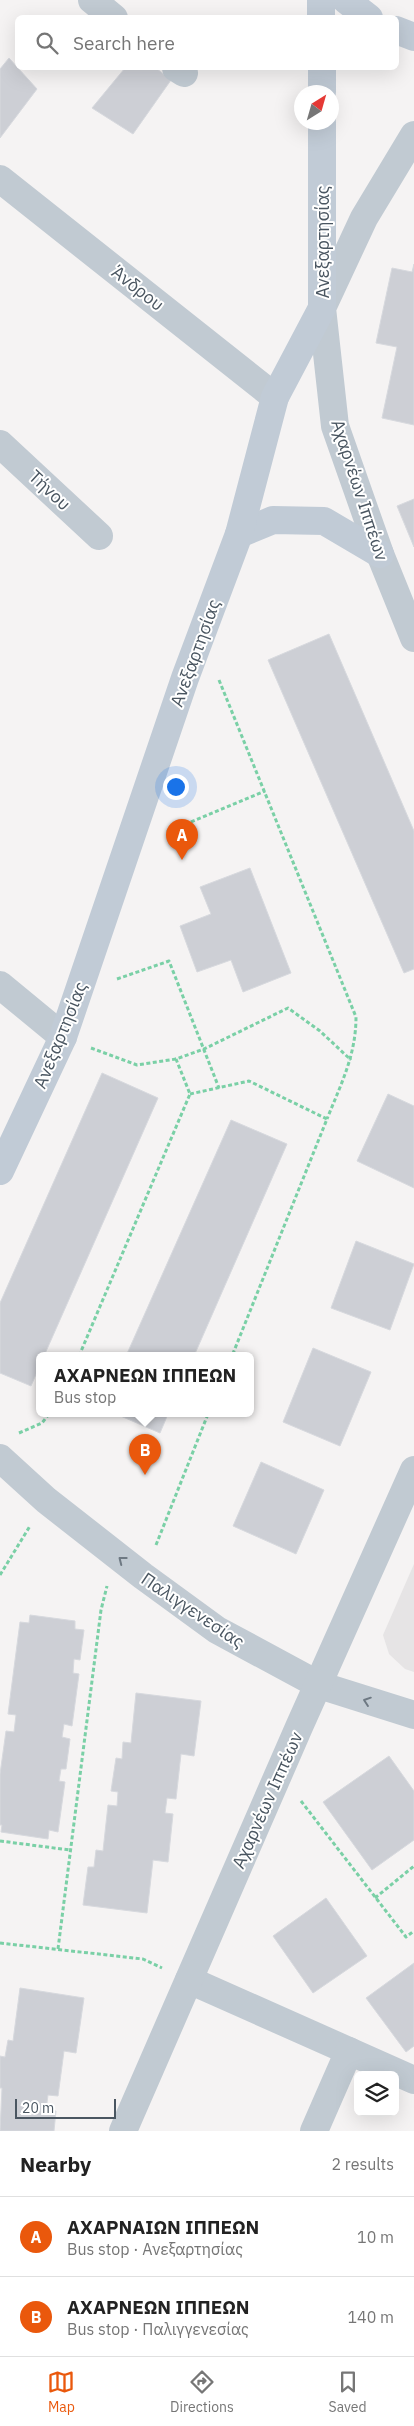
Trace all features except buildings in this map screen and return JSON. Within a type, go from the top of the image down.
[{"type":"street","points":[[92,0],[110,15]]},
{"type":"street","points":[[322,0],[322,15]]},
{"type":"street","points":[[346,0],[366,15]]},
{"type":"street","points":[[399,31],[414,37]]},
{"type":"street","points":[[322,70],[322,85]]},
{"type":"street","name":"Ανεξαρτησίας","points":[[0,1171],[63,1037],[185,678],[239,534],[275,397],[322,308],[322,130]]},
{"type":"street","points":[[322,308],[364,218],[414,135]]},
{"type":"street","name":"Άνδρου","points":[[0,179],[275,397]]},
{"type":"street","name":"Αχαρνέων Ιππέων","points":[[322,308],[335,426],[380,554],[414,638]]},
{"type":"street","name":"Τήνου","points":[[0,444],[99,536]]},
{"type":"street","points":[[239,534],[273,520],[324,520],[380,554]]},
{"type":"street","points":[[0,985],[63,1037]]},
{"type":"street","name":"Παλιγγενεσίας","points":[[0,1458],[46,1500],[143,1576],[217,1630],[319,1685],[414,1715]]},
{"type":"street","name":"Αχαρνέων Ιππέων","points":[[123,2131],[414,1470]]},
{"type":"street","points":[[189,1980],[414,2080]]},
{"type":"street","points":[[314,2131],[349,2051]]},
{"type":"path","points":[[185,678],[206,674],[213,675],[220,681],[356,1017],[356,1039],[351,1060],[234,1352]]},
{"type":"path","points":[[127,848],[265,791]]},
{"type":"path","points":[[78,992],[169,961],[219,1088]]},
{"type":"path","points":[[63,1037],[137,1065],[176,1059],[204,1049],[288,1008],[320,1032],[351,1060]]},
{"type":"path","points":[[81,1352],[190,1094],[176,1059]]},
{"type":"path","points":[[190,1094],[249,1082],[327,1119]]},
{"type":"path","points":[[17,1434],[42,1423],[47,1417]]},
{"type":"path","points":[[143,1576],[207,1417]]},
{"type":"path","points":[[0,1576],[46,1500]]},
{"type":"path","points":[[58,1949],[101,1610],[105,1589],[120,1558]]},
{"type":"path","points":[[279,1773],[406,1937],[414,1931]]},
{"type":"path","points":[[0,1841],[70,1850]]},
{"type":"path","points":[[375,1898],[414,1866]]},
{"type":"path","points":[[0,1943],[143,1960],[189,1980]]},
{"type":"shaded area","points":[[414,1564],[414,1672],[405,1669],[389,1654],[383,1635]]},
{"type":"place","name":"ΑΧΑΡΝΑΙΩΝ ΙΠΠΕΩΝ","points":[[182,860]]},
{"type":"place","name":"ΑΧΑΡΝΕΩΝ ΙΠΠΕΩΝ","points":[[145,1475]]}]
